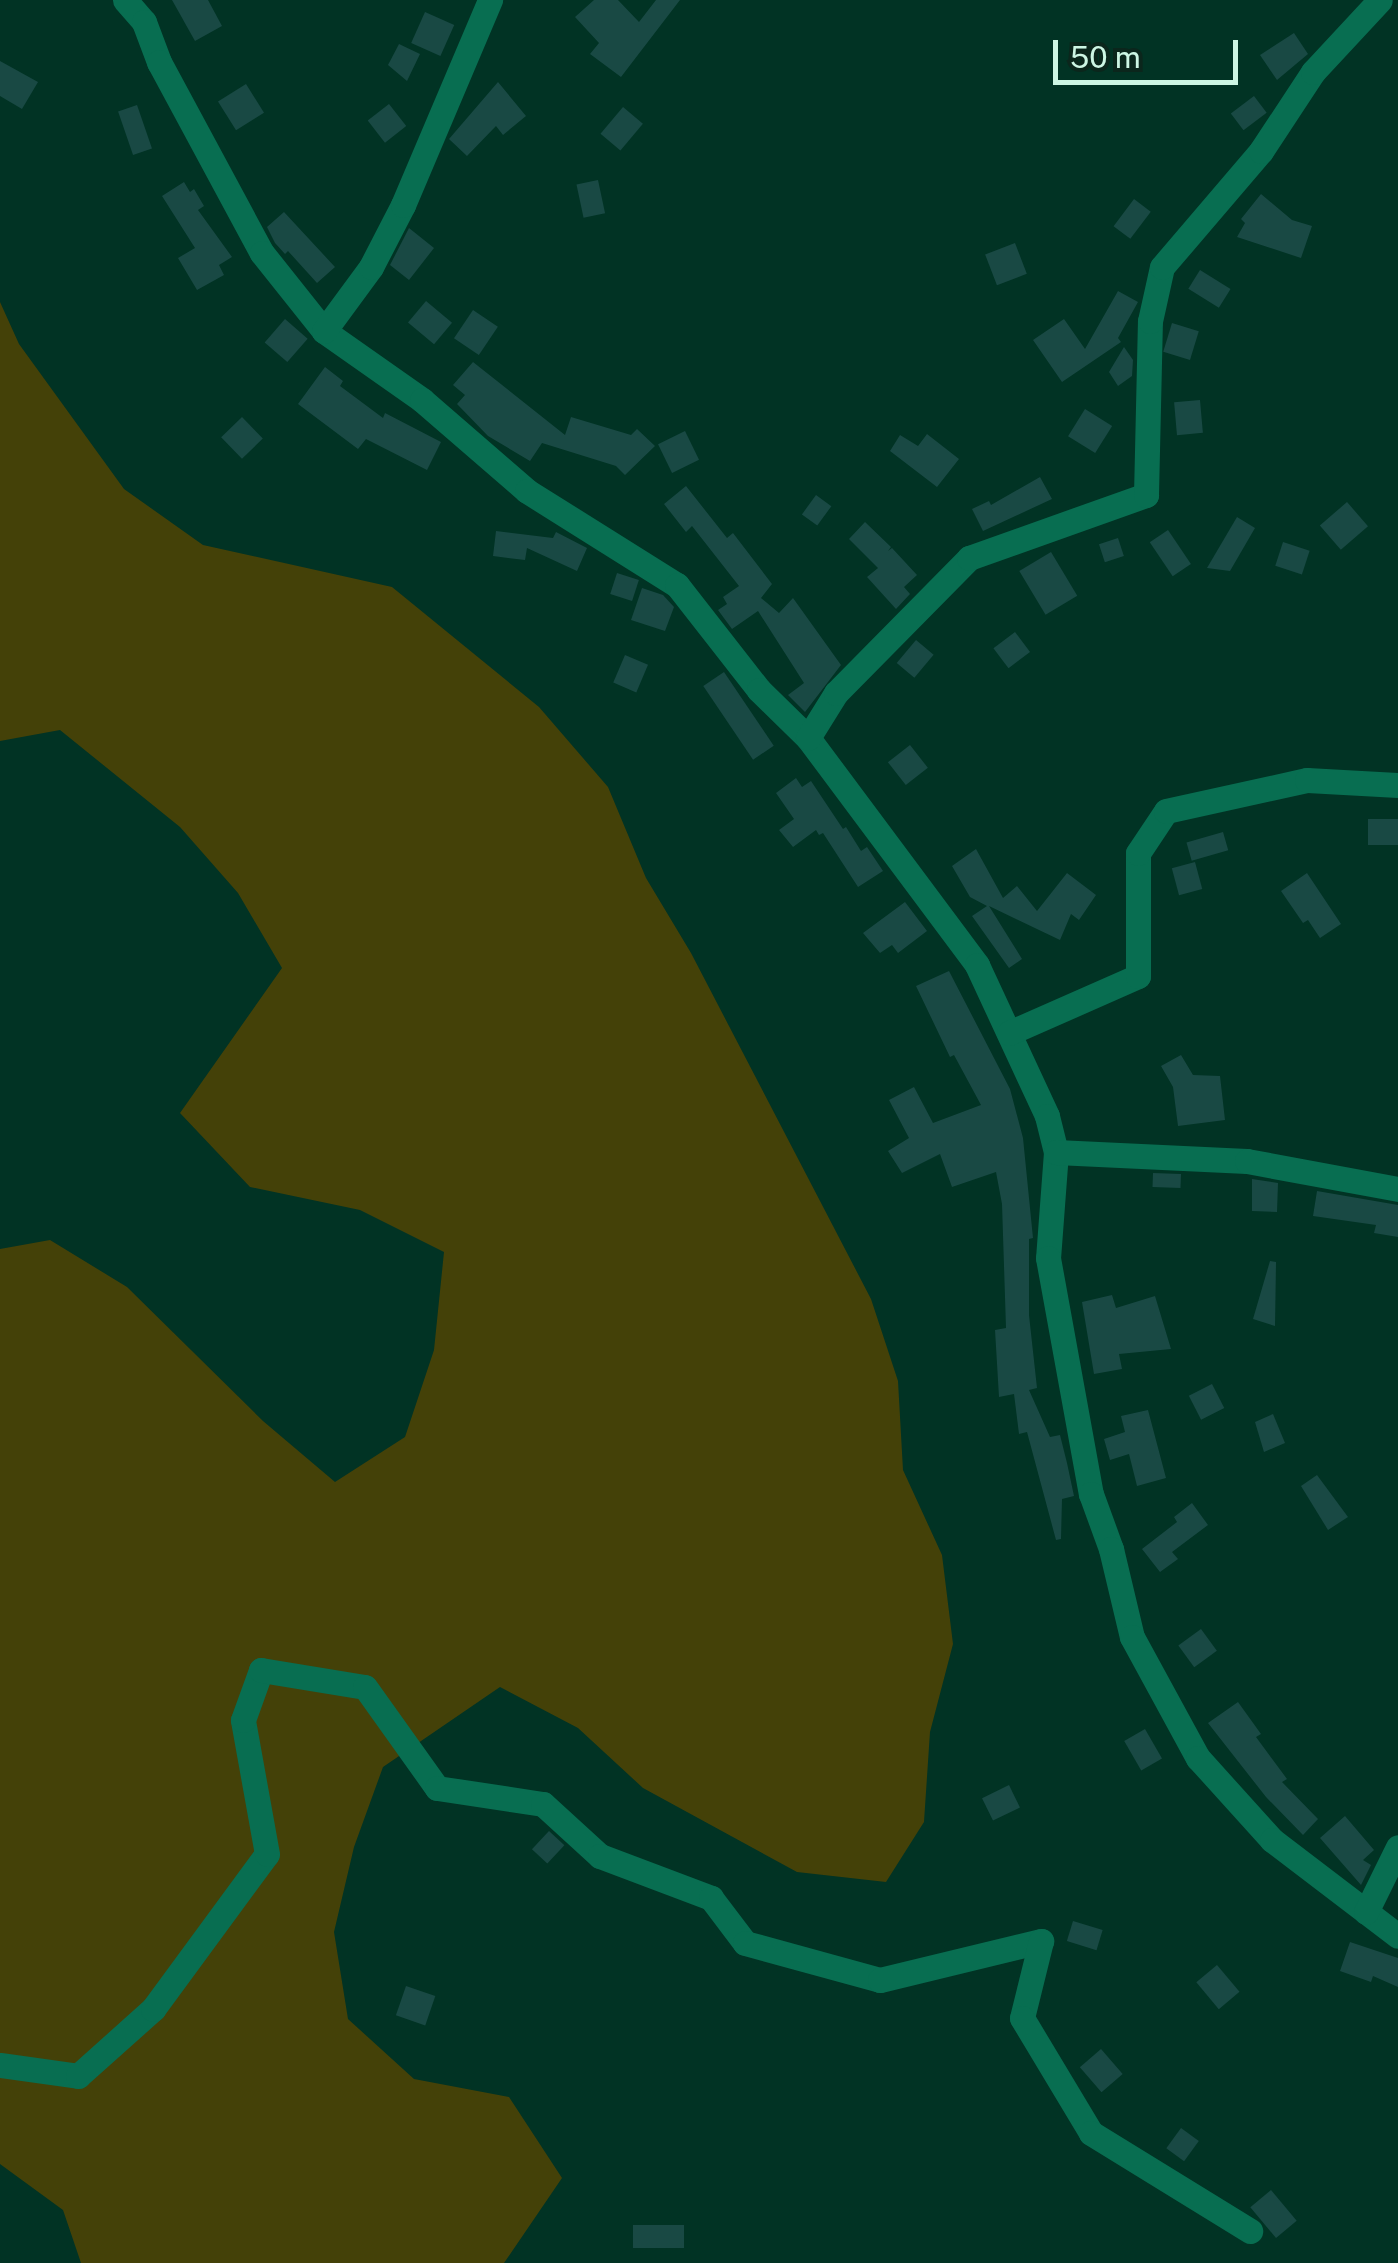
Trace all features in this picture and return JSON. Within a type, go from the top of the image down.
[{"type":"street","points":[[125,0],[144,22],[159,62],[262,253],[324,331],[422,400],[527,491],[677,585],[760,690],[808,738],[976,966],[1047,1116],[1056,1152],[1048,1258],[1090,1494],[1111,1549],[1132,1637],[1198,1758],[1272,1840],[1398,1936]]},
{"type":"street","points":[[324,331],[370,268],[402,206],[490,0]]},
{"type":"street","points":[[808,738],[836,694],[969,558],[1146,495],[1150,321],[1162,267],[1261,151],[1313,72],[1380,0]]},
{"type":"street","points":[[1010,1033],[1138,976],[1138,853],[1166,811],[1307,780],[1398,784]]},
{"type":"street","points":[[1056,1152],[1247,1161],[1398,1189]]},
{"type":"street","points":[[0,2065],[78,2076],[152,2010],[267,1854],[242,1720],[261,1670],[365,1688],[437,1788],[544,1804],[600,1856],[712,1898],[745,1943],[880,1980],[1040,1941],[1022,2018],[1091,2132],[1250,2231]]},
{"type":"street","points":[[1366,1912],[1398,1847]]},
{"type":"shaded area","points":[[0,302],[19,344],[124,489],[203,545],[392,587],[539,707],[608,787],[646,878],[691,953],[871,1299],[898,1381],[903,1470],[942,1555],[953,1644],[930,1732],[924,1822],[886,1882],[797,1872],[643,1788],[578,1728],[500,1687],[383,1767],[354,1847],[334,1932],[348,2019],[414,2079],[509,2097],[562,2178],[504,2263],[81,2263],[63,2210],[0,2164],[0,1249],[50,1240],[127,1287],[263,1421],[335,1482],[405,1437],[434,1350],[444,1252],[360,1210],[250,1187],[180,1113],[282,968],[238,893],[180,827],[60,730],[0,741]]},
{"type":"building","points":[[172,0],[208,0],[222,26],[195,41]]},
{"type":"building","points":[[594,0],[618,0],[639,22],[656,0],[680,0],[621,77],[590,54],[599,43],[575,17]]},
{"type":"building","points":[[425,12],[454,25],[440,56],[411,43]]},
{"type":"building","points":[[1294,33],[1308,54],[1277,80],[1260,55]]},
{"type":"building","points":[[399,44],[420,54],[407,81],[388,65]]},
{"type":"building","points":[[0,61],[38,82],[22,109],[0,96]]},
{"type":"building","points":[[498,82],[526,116],[503,135],[496,126],[467,156],[449,139]]},
{"type":"building","points":[[246,84],[264,113],[236,130],[218,101]]},
{"type":"building","points":[[1254,96],[1267,113],[1243,130],[1231,113]]},
{"type":"building","points":[[389,104],[406,126],[385,143],[368,121]]},
{"type":"building","points":[[137,105],[152,148],[133,155],[118,112]]},
{"type":"building","points":[[623,107],[643,124],[620,151],[601,134]]},
{"type":"building","points":[[598,180],[605,213],[584,218],[576,185]]},
{"type":"building","points":[[184,182],[190,192],[194,189],[204,206],[198,210],[232,257],[219,265],[224,275],[197,290],[178,258],[195,248],[162,196]]},
{"type":"building","points":[[1261,194],[1292,220],[1312,226],[1301,258],[1237,237],[1245,223],[1241,219]]},
{"type":"building","points":[[1134,199],[1151,212],[1130,239],[1114,226]]},
{"type":"building","points":[[284,212],[335,267],[317,283],[288,251],[285,254],[275,243],[267,227]]},
{"type":"building","points":[[409,228],[434,248],[409,280],[390,265]]},
{"type":"building","points":[[1015,243],[1027,274],[997,285],[985,254]]},
{"type":"building","points":[[1200,270],[1231,289],[1219,308],[1188,289]]},
{"type":"building","points":[[1118,291],[1138,302],[1118,338],[1121,342],[1062,382],[1033,340],[1064,319],[1085,349]]},
{"type":"building","points":[[426,301],[452,323],[434,344],[408,322]]},
{"type":"building","points":[[473,310],[498,327],[479,355],[454,338]]},
{"type":"building","points":[[285,319],[308,339],[287,362],[265,342]]},
{"type":"building","points":[[1172,323],[1199,331],[1190,360],[1163,352]]},
{"type":"building","points":[[1124,347],[1133,360],[1132,376],[1118,386],[1109,372]]},
{"type":"building","points":[[473,362],[565,435],[571,417],[631,435],[637,429],[655,446],[625,475],[616,466],[542,443],[530,461],[488,436],[457,404],[465,395],[453,385]]},
{"type":"building","points":[[325,367],[343,381],[340,386],[383,418],[385,413],[441,442],[427,470],[366,439],[358,449],[298,404]]},
{"type":"building","points":[[1200,400],[1203,433],[1177,435],[1174,402]]},
{"type":"building","points":[[1085,409],[1112,426],[1095,453],[1068,436]]},
{"type":"building","points":[[242,417],[263,439],[242,459],[221,437]]},
{"type":"building","points":[[685,431],[699,460],[672,473],[658,444]]},
{"type":"building","points":[[927,434],[959,459],[937,487],[890,451],[900,435],[918,446]]},
{"type":"building","points":[[1040,477],[1052,499],[983,531],[972,509],[989,501],[991,505]]},
{"type":"building","points":[[686,486],[727,538],[733,533],[772,584],[761,598],[779,613],[793,598],[841,665],[805,712],[788,695],[804,683],[758,611],[732,629],[718,610],[727,604],[723,597],[739,586],[692,526],[686,532],[664,504]]},
{"type":"building","points":[[816,495],[831,506],[817,526],[802,514]]},
{"type":"building","points":[[1347,502],[1368,526],[1341,550],[1320,526]]},
{"type":"building","points":[[1237,517],[1255,528],[1230,571],[1207,568]]},
{"type":"building","points":[[865,522],[891,547],[888,551],[892,548],[917,575],[904,587],[910,594],[896,609],[867,577],[878,568],[849,539]]},
{"type":"building","points":[[1168,530],[1191,564],[1173,576],[1150,542]]},
{"type":"building","points":[[496,531],[553,538],[556,532],[587,548],[577,571],[527,548],[525,560],[493,556]]},
{"type":"building","points":[[1118,538],[1124,556],[1105,562],[1099,544]]},
{"type":"building","points":[[1283,542],[1310,551],[1302,574],[1275,566]]},
{"type":"building","points":[[1051,552],[1077,596],[1046,615],[1019,571]]},
{"type":"building","points":[[617,573],[639,580],[632,601],[610,594]]},
{"type":"building","points":[[642,588],[663,595],[674,607],[665,631],[631,620]]},
{"type":"building","points":[[1015,632],[1030,652],[1008,668],[993,648]]},
{"type":"building","points":[[916,640],[934,655],[914,678],[897,663]]},
{"type":"building","points":[[625,655],[648,665],[636,692],[613,683]]},
{"type":"building","points":[[724,672],[774,746],[753,760],[703,686]]},
{"type":"building","points":[[910,745],[928,768],[906,785],[888,762]]},
{"type":"building","points":[[796,778],[802,787],[811,781],[843,829],[846,827],[861,851],[867,847],[883,871],[858,887],[823,833],[819,835],[816,830],[793,847],[779,830],[794,819],[776,793]]},
{"type":"building","points":[[1368,819],[1398,819],[1398,845],[1368,845]]},
{"type":"building","points":[[1223,832],[1228,850],[1192,861],[1186,842]]},
{"type":"building","points":[[976,849],[1003,898],[1017,886],[1037,911],[1067,873],[1096,895],[1079,920],[1071,914],[1060,940],[989,906],[1022,959],[1009,968],[972,916],[987,906],[970,897],[952,866]]},
{"type":"building","points":[[1195,862],[1202,889],[1179,895],[1172,868]]},
{"type":"building","points":[[1307,873],[1341,924],[1320,938],[1308,920],[1303,923],[1281,891]]},
{"type":"building","points":[[905,902],[927,931],[898,953],[892,945],[880,953],[863,933]]},
{"type":"building","points":[[949,971],[1010,1089],[1023,1138],[1033,1238],[1029,1239],[1029,1315],[1037,1388],[1029,1390],[1050,1437],[1060,1435],[1074,1496],[1062,1499],[1061,1539],[1056,1540],[1027,1432],[1019,1434],[1014,1394],[999,1397],[995,1330],[1006,1328],[1002,1204],[996,1172],[952,1187],[940,1154],[902,1173],[888,1151],[909,1138],[889,1100],[914,1087],[933,1123],[981,1105],[954,1055],[950,1057],[916,986]]},
{"type":"building","points":[[1181,1055],[1193,1075],[1220,1076],[1225,1120],[1178,1126],[1173,1087],[1161,1066]]},
{"type":"building","points":[[1153,1173],[1181,1174],[1180,1188],[1153,1187]]},
{"type":"building","points":[[1252,1179],[1278,1183],[1277,1212],[1252,1211]]},
{"type":"building","points":[[1317,1191],[1398,1205],[1398,1237],[1374,1233],[1376,1225],[1313,1216]]},
{"type":"building","points":[[1270,1261],[1276,1262],[1275,1326],[1253,1319]]},
{"type":"building","points":[[1112,1295],[1116,1308],[1155,1296],[1171,1349],[1119,1354],[1122,1369],[1094,1374],[1082,1302]]},
{"type":"building","points":[[1212,1384],[1224,1408],[1201,1420],[1189,1396]]},
{"type":"building","points":[[1148,1410],[1166,1478],[1137,1486],[1129,1454],[1110,1460],[1104,1439],[1125,1432],[1121,1416]]},
{"type":"building","points":[[1273,1414],[1285,1443],[1264,1452],[1255,1422]]},
{"type":"building","points":[[1317,1475],[1348,1517],[1328,1530],[1301,1486]]},
{"type":"building","points":[[1192,1503],[1208,1525],[1172,1552],[1178,1559],[1160,1572],[1142,1549],[1177,1522],[1174,1517]]},
{"type":"building","points":[[1201,1629],[1217,1651],[1194,1667],[1178,1645]]},
{"type":"building","points":[[1238,1702],[1261,1734],[1256,1737],[1287,1779],[1282,1782],[1318,1819],[1303,1835],[1266,1797],[1208,1723]]},
{"type":"building","points":[[1145,1729],[1162,1758],[1141,1770],[1124,1741]]},
{"type":"building","points":[[1009,1785],[1020,1807],[993,1821],[982,1798]]},
{"type":"building","points":[[1345,1816],[1374,1850],[1363,1860],[1371,1865],[1361,1885],[1320,1838]]},
{"type":"building","points":[[549,1831],[564,1845],[547,1864],[532,1849]]},
{"type":"building","points":[[1073,1921],[1103,1930],[1097,1950],[1067,1941]]},
{"type":"building","points":[[1350,1942],[1398,1958],[1398,1987],[1373,1976],[1371,1982],[1340,1971]]},
{"type":"building","points":[[1217,1965],[1239,1992],[1219,2009],[1196,1982]]},
{"type":"building","points":[[406,1986],[435,1996],[425,2025],[396,2015]]},
{"type":"building","points":[[1101,2049],[1123,2074],[1102,2092],[1080,2067]]},
{"type":"building","points":[[1181,2128],[1199,2141],[1184,2161],[1166,2148]]},
{"type":"building","points":[[1271,2190],[1297,2221],[1276,2238],[1250,2207]]},
{"type":"building","points":[[633,2225],[684,2225],[684,2248],[633,2248]]}]
